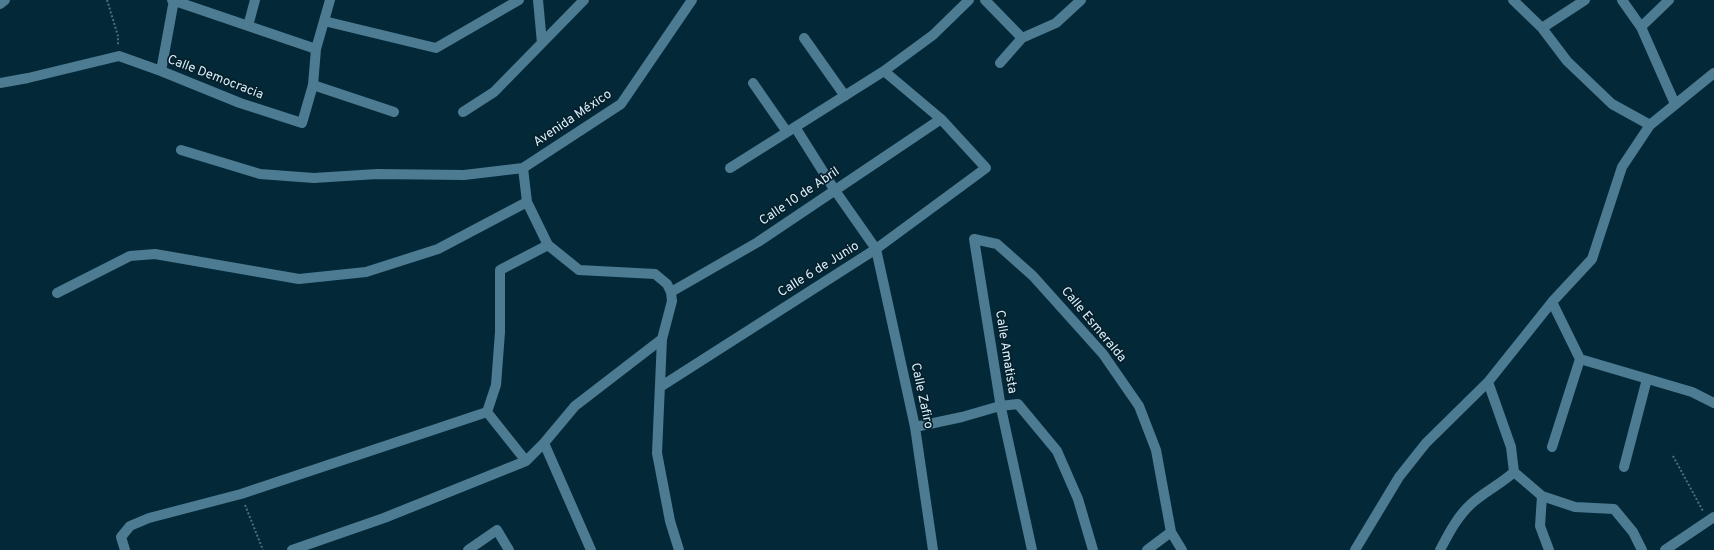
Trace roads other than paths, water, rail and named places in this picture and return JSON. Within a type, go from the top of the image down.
[{"type":"street","points":[[0,4],[4,0]]},
{"type":"street","points":[[161,71],[173,0],[316,49]]},
{"type":"street","points":[[248,26],[255,0]]},
{"type":"street","points":[[330,0],[316,49],[313,85],[394,112]]},
{"type":"street","points":[[324,21],[436,48],[519,0]]},
{"type":"street","points":[[538,0],[542,43]]},
{"type":"street","points":[[463,112],[494,92],[584,0]]},
{"type":"street","name":"Avenida México","points":[[523,168],[621,104],[692,0]]},
{"type":"street","points":[[730,168],[884,71],[933,35],[969,0]]},
{"type":"street","points":[[985,0],[1022,38]]},
{"type":"street","points":[[1000,64],[1022,38],[1056,23],[1081,0]]},
{"type":"street","points":[[1513,0],[1542,28],[1567,61],[1612,104],[1650,124]]},
{"type":"street","points":[[1542,28],[1585,0]]},
{"type":"street","points":[[1622,0],[1641,27],[1676,104]]},
{"type":"street","points":[[1641,27],[1669,0]]},
{"type":"street","points":[[804,38],[845,96]]},
{"type":"street","name":"Calle Democracia","points":[[0,83],[28,78],[118,56],[161,71],[240,103],[302,123],[313,85]]},
{"type":"street","points":[[884,71],[941,119]]},
{"type":"street","points":[[1355,550],[1399,477],[1421,449],[1488,382],[1552,302],[1592,259],[1622,167],[1650,124],[1714,74]]},
{"type":"street","points":[[752,83],[791,130],[876,249]]},
{"type":"street","name":"Calle 6 de Junio","points":[[660,387],[876,249],[986,168],[941,119]]},
{"type":"street","name":"Calle 10 de Abril","points":[[671,292],[758,242],[834,189],[941,119]]},
{"type":"street","points":[[182,150],[260,174],[314,178],[376,174],[464,175],[523,168],[527,202],[548,245],[580,270],[655,274],[667,284],[671,292],[672,301],[662,339],[657,452],[670,520],[679,550]]},
{"type":"street","points":[[57,293],[130,256],[155,254],[299,279],[366,272],[438,249],[527,202]]},
{"type":"street","name":"Calle Amatista","points":[[974,239],[1000,406],[1018,404],[1057,451],[1078,499],[1093,550]]},
{"type":"street","name":"Calle Esmeralda","points":[[974,239],[997,244],[1033,276],[1103,354],[1139,406],[1156,450],[1171,532],[1182,550]]},
{"type":"street","points":[[487,412],[496,385],[500,332],[500,270],[548,245]]},
{"type":"street","name":"Calle Zafiro","points":[[876,249],[915,427],[933,550]]},
{"type":"street","points":[[1552,302],[1580,359],[1552,447]]},
{"type":"street","points":[[292,550],[384,518],[526,461],[544,444],[575,406],[662,339]]},
{"type":"street","points":[[1580,359],[1692,392],[1714,403]]},
{"type":"street","points":[[1624,467],[1647,379]]},
{"type":"street","points":[[1488,382],[1511,447],[1514,472],[1542,496],[1575,507],[1614,510],[1633,532],[1642,550]]},
{"type":"street","points":[[915,427],[962,417],[1000,406],[1032,550]]},
{"type":"street","points":[[487,412],[526,461]]},
{"type":"street","points":[[124,550],[121,537],[130,526],[149,518],[241,494],[487,412]]},
{"type":"street","points":[[544,444],[591,550]]},
{"type":"street","points":[[1440,550],[1456,520],[1472,503],[1503,482],[1514,472]]},
{"type":"street","points":[[1542,496],[1540,526],[1549,550]]},
{"type":"street","points":[[1665,550],[1712,522]]},
{"type":"street","points":[[468,550],[496,530],[509,550]]},
{"type":"street","points":[[1147,550],[1171,532]]}]
